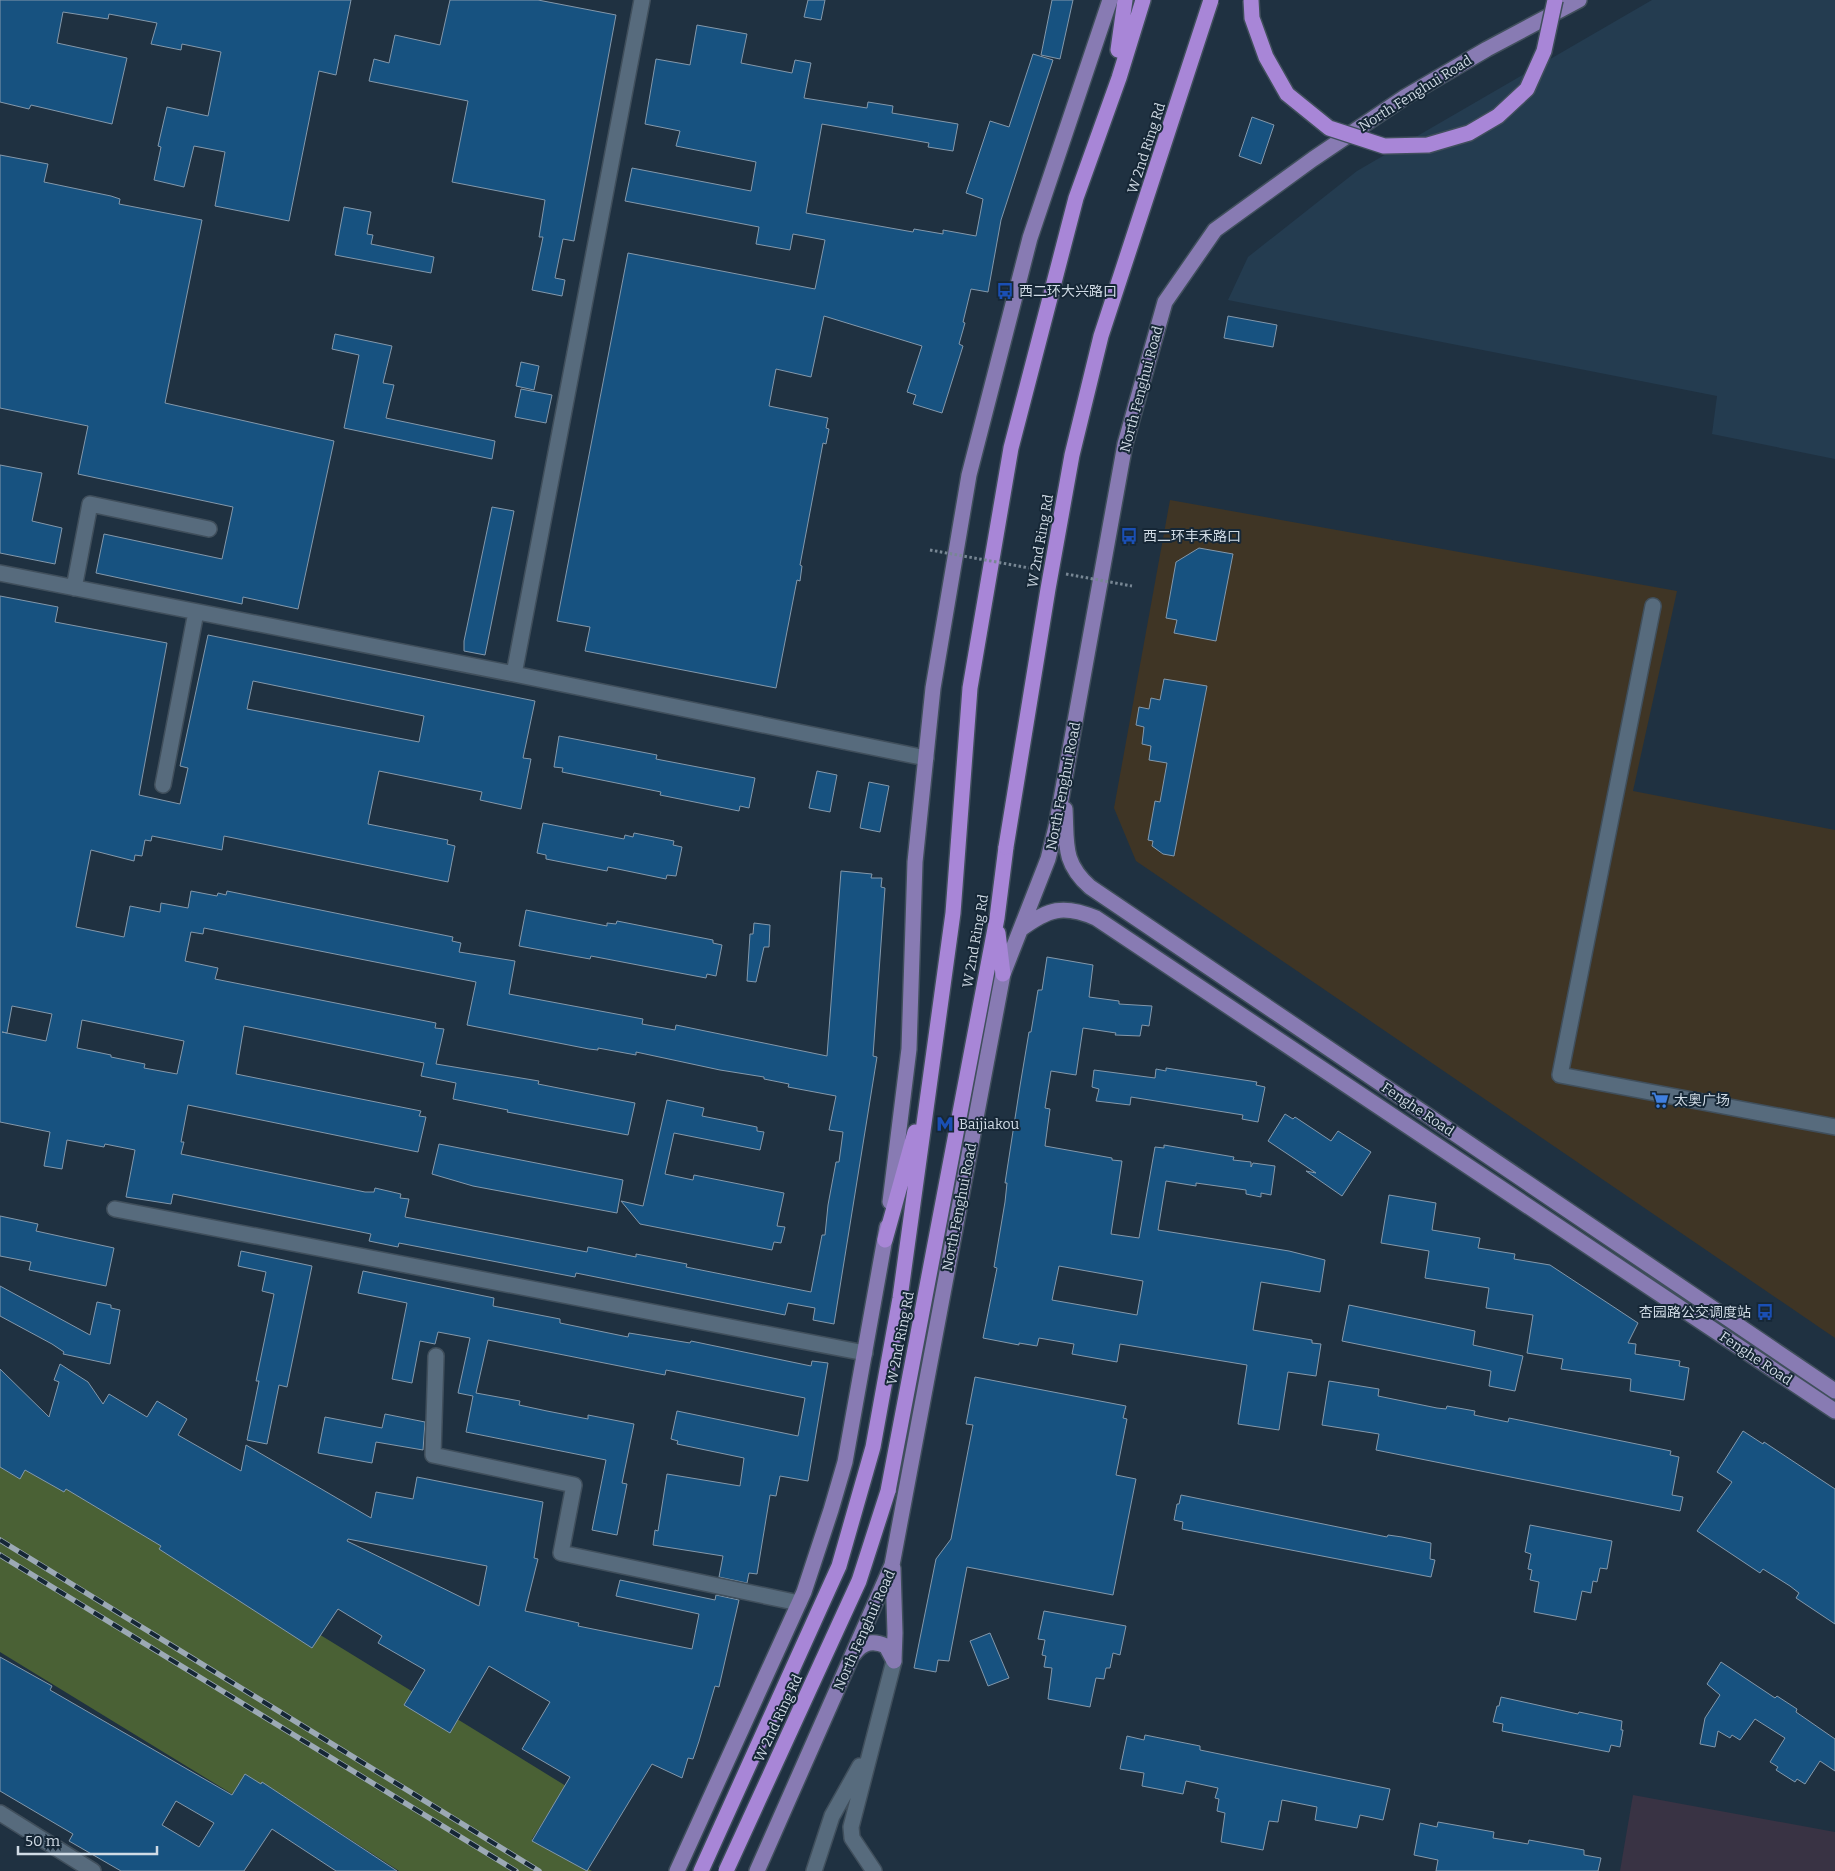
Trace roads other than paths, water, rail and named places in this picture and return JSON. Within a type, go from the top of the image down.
[{"type":"highway","points":[[1076,198],[1098,129],[1104,97],[1120,44],[1125,0]]},
{"type":"highway","name":"W 2nd Ring Rd","points":[[701,1871],[839,1566],[873,1446],[900,1298],[953,912],[970,688],[1011,448],[1076,198],[1119,78],[1143,0]]},
{"type":"highway","name":"W 2nd Ring Rd","points":[[726,1871],[859,1581],[888,1491],[996,918],[1048,589],[1072,455],[1101,336],[1211,0]]},
{"type":"highway","points":[[1251,0],[1252,18],[1266,57],[1287,94],[1329,128],[1384,146],[1428,145],[1470,133],[1498,116],[1527,89],[1544,51],[1555,0]]},
{"type":"highway","points":[[996,918],[1003,974]]},
{"type":"highway","points":[[885,1240],[931,1073]]},
{"type":"main road","points":[[677,1871],[799,1603],[845,1462],[885,1240],[903,1114],[910,1049],[914,862],[933,688],[969,474],[1030,238],[1110,0]]},
{"type":"main road","name":"North Fenghui Road","points":[[757,1871],[892,1565],[1003,974],[1048,859],[1063,787],[1125,444],[1165,302],[1215,230],[1313,159],[1405,97],[1487,49],[1579,0]]},
{"type":"main road","name":"Fenghe Road","points":[[1063,787],[1067,856],[1078,876],[1090,887],[1835,1391]]},
{"type":"main road","name":"Fenghe Road","points":[[1020,928],[1038,916],[1054,910],[1074,910],[1096,918],[1835,1411]]},
{"type":"main road","points":[[892,1565],[895,1633],[894,1661]]},
{"type":"main road","points":[[852,1657],[867,1643],[877,1642],[886,1646],[894,1661]]},
{"type":"street","points":[[514,674],[642,0]]},
{"type":"street","points":[[74,588],[90,504],[209,529]]},
{"type":"street","points":[[0,573],[514,674],[926,758]]},
{"type":"street","points":[[1653,606],[1560,1075],[1835,1127]]},
{"type":"street","points":[[163,785],[196,612]]},
{"type":"street","points":[[115,1209],[865,1353]]},
{"type":"street","points":[[436,1356],[433,1455],[574,1485],[561,1553],[799,1603]]},
{"type":"street","points":[[874,1871],[852,1838],[851,1828],[894,1661]]},
{"type":"street","points":[[814,1871],[816,1857],[832,1816],[871,1745]]},
{"type":"street","points":[[0,1813],[93,1871]]},
{"type":"railway","points":[[0,1540],[539,1871]]},
{"type":"railway","points":[[0,1555],[516,1871]]},
{"type":"place","name":"西二环大兴路口","points":[[1005,291]]},
{"type":"place","name":"西二环丰禾路口","points":[[1129,536]]},
{"type":"place","name":"太奥广场","points":[[1660,1100]]},
{"type":"place","name":"Baijiakou","points":[[945,1124]]},
{"type":"place","name":"杏园路公交调度站","points":[[1765,1312]]}]
